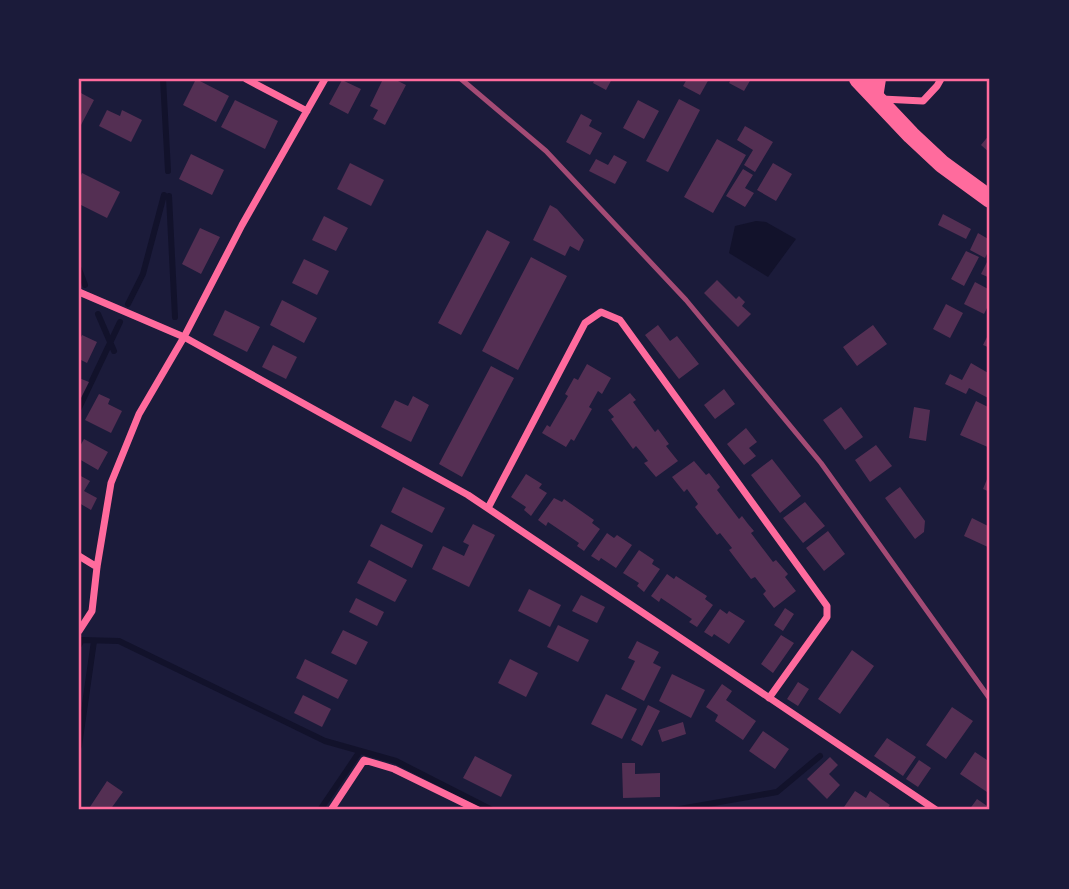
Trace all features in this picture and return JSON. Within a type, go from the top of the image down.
[{"type":"highway","points":[[858,79],[942,164],[990,199]]},
{"type":"main road","points":[[877,98],[879,79]]},
{"type":"street","points":[[246,79],[307,111]]},
{"type":"street","points":[[79,631],[92,611],[111,483],[139,414],[325,79]]},
{"type":"street","points":[[877,98],[923,101],[941,79]]},
{"type":"street","points":[[79,292],[184,337],[468,495],[936,810]]},
{"type":"street","points":[[488,508],[585,323],[601,312],[620,320],[827,606],[827,617],[769,698]]},
{"type":"street","points":[[79,556],[97,567]]},
{"type":"street","points":[[331,810],[363,760],[394,769],[478,810]]},
{"type":"shaded area","points":[[756,221],[766,222],[796,239],[768,277],[729,253],[735,226]]},
{"type":"building","points":[[196,79],[229,96],[216,122],[183,105]]},
{"type":"building","points":[[383,79],[394,79],[406,85],[385,125],[373,119],[378,110],[370,106]]},
{"type":"building","points":[[595,79],[612,79],[606,90],[593,83]]},
{"type":"building","points":[[687,79],[709,79],[700,95],[683,86]]},
{"type":"building","points":[[731,79],[751,79],[744,91],[729,83]]},
{"type":"building","points":[[342,80],[361,89],[348,114],[329,104]]},
{"type":"building","points":[[79,92],[94,100],[81,125],[79,123]]},
{"type":"building","points":[[679,99],[700,110],[668,172],[646,161]]},
{"type":"building","points":[[235,100],[278,121],[265,149],[221,127]]},
{"type":"building","points":[[638,100],[659,111],[644,139],[623,128]]},
{"type":"building","points":[[107,110],[120,116],[122,110],[142,120],[131,142],[99,126]]},
{"type":"building","points":[[581,114],[592,120],[589,126],[602,133],[590,155],[566,142]]},
{"type":"building","points":[[745,126],[773,142],[755,172],[744,165],[753,150],[737,140]]},
{"type":"building","points":[[990,134],[990,153],[981,145]]},
{"type":"building","points":[[717,139],[746,155],[713,213],[684,197]]},
{"type":"building","points":[[191,154],[224,170],[212,195],[179,179]]},
{"type":"building","points":[[614,155],[627,162],[615,184],[589,171],[596,159],[608,165]]},
{"type":"building","points":[[350,163],[384,180],[371,206],[337,189]]},
{"type":"building","points":[[773,163],[792,174],[776,201],[757,190]]},
{"type":"building","points":[[743,169],[753,175],[745,188],[754,193],[745,207],[726,196]]},
{"type":"building","points":[[82,173],[120,192],[107,218],[79,204],[79,180]]},
{"type":"building","points":[[550,205],[557,209],[584,240],[579,251],[570,246],[565,256],[533,240]]},
{"type":"building","points":[[943,214],[971,229],[966,239],[938,225]]},
{"type":"building","points":[[324,216],[348,228],[336,251],[312,240]]},
{"type":"building","points":[[200,228],[220,237],[201,274],[182,264]]},
{"type":"building","points":[[487,230],[510,242],[461,335],[438,323]]},
{"type":"building","points":[[978,233],[990,240],[990,248],[985,258],[970,250]]},
{"type":"building","points":[[966,251],[979,257],[964,286],[951,279]]},
{"type":"building","points":[[990,256],[990,278],[981,274]]},
{"type":"building","points":[[531,257],[567,276],[518,370],[482,351]]},
{"type":"building","points":[[304,259],[329,271],[317,295],[292,283]]},
{"type":"building","points":[[717,280],[736,299],[739,296],[745,302],[742,306],[751,314],[738,327],[704,293]]},
{"type":"building","points":[[975,282],[990,290],[990,302],[984,314],[964,304]]},
{"type":"building","points":[[282,300],[317,318],[304,343],[270,325]]},
{"type":"building","points":[[946,304],[963,313],[950,338],[933,329]]},
{"type":"building","points":[[225,310],[260,327],[247,352],[213,335]]},
{"type":"building","points":[[658,325],[670,341],[677,336],[699,364],[679,379],[645,335]]},
{"type":"building","points":[[873,325],[887,344],[857,366],[843,347]]},
{"type":"building","points":[[990,331],[990,348],[983,345]]},
{"type":"building","points":[[82,335],[97,342],[87,363],[79,359],[79,341]]},
{"type":"building","points":[[273,345],[297,357],[286,379],[262,367]]},
{"type":"building","points":[[971,363],[990,374],[990,399],[969,388],[966,394],[945,384],[950,374],[962,380]]},
{"type":"building","points":[[587,364],[611,378],[602,394],[598,391],[589,407],[592,409],[574,441],[571,439],[566,447],[542,433],[547,425],[550,427],[568,396],[565,394],[574,378],[578,380]]},
{"type":"building","points":[[491,366],[514,378],[462,477],[439,464]]},
{"type":"building","points":[[79,378],[89,382],[79,402]]},
{"type":"building","points":[[724,389],[735,404],[715,419],[704,405]]},
{"type":"building","points":[[630,393],[636,400],[633,402],[655,432],[658,429],[669,444],[666,446],[678,461],[656,477],[644,463],[648,461],[636,446],[633,449],[611,419],[614,417],[608,410]]},
{"type":"building","points":[[99,394],[110,399],[108,404],[122,411],[111,433],[85,420]]},
{"type":"building","points":[[413,396],[429,405],[411,442],[381,427],[395,400],[408,406]]},
{"type":"building","points":[[976,401],[990,408],[990,448],[960,435]]},
{"type":"building","points":[[841,407],[863,437],[845,450],[823,420]]},
{"type":"building","points":[[914,407],[930,410],[926,441],[909,438]]},
{"type":"building","points":[[746,428],[757,442],[749,448],[756,456],[744,465],[727,444]]},
{"type":"building","points":[[84,439],[108,452],[98,470],[79,459],[79,448]]},
{"type":"building","points":[[876,445],[892,466],[870,482],[855,460]]},
{"type":"building","points":[[772,459],[801,496],[780,513],[751,475]]},
{"type":"building","points":[[694,461],[706,475],[709,473],[720,487],[717,490],[739,519],[742,516],[754,531],[751,533],[773,562],[776,560],[788,574],[785,577],[796,591],[774,608],[763,594],[766,591],[755,577],[751,579],[729,550],[732,548],[720,533],[717,535],[695,507],[698,504],[687,489],[684,492],[672,477]]},
{"type":"building","points":[[990,472],[990,492],[983,489]]},
{"type":"building","points":[[526,474],[542,484],[539,488],[547,493],[531,516],[524,510],[526,507],[511,497]]},
{"type":"building","points":[[79,475],[90,481],[84,491],[97,498],[91,510],[79,503]]},
{"type":"building","points":[[403,487],[445,508],[432,533],[391,512]]},
{"type":"building","points":[[900,487],[925,521],[924,532],[915,539],[885,498]]},
{"type":"building","points":[[554,498],[562,502],[564,499],[594,520],[592,523],[600,529],[584,551],[577,546],[579,543],[548,522],[546,526],[538,520]]},
{"type":"building","points":[[805,502],[825,526],[803,543],[783,518]]},
{"type":"building","points":[[972,518],[990,527],[990,548],[964,536]]},
{"type":"building","points":[[381,524],[423,545],[412,568],[370,546]]},
{"type":"building","points":[[473,524],[495,535],[469,587],[432,569],[443,546],[464,556],[469,545],[463,542]]},
{"type":"building","points":[[828,531],[845,554],[824,571],[806,548]]},
{"type":"building","points":[[607,533],[614,538],[617,535],[632,545],[616,568],[601,558],[599,561],[591,556]]},
{"type":"building","points":[[639,550],[654,560],[652,564],[660,569],[644,592],[637,586],[639,583],[623,573]]},
{"type":"building","points":[[369,560],[407,580],[395,602],[357,583]]},
{"type":"building","points":[[667,574],[674,579],[676,576],[707,596],[705,599],[713,605],[697,627],[689,622],[692,619],[661,598],[659,602],[651,596]]},
{"type":"building","points":[[529,589],[561,605],[550,627],[518,611]]},
{"type":"building","points":[[581,595],[605,607],[597,623],[572,611]]},
{"type":"building","points":[[356,598],[384,612],[377,626],[349,612]]},
{"type":"building","points":[[785,608],[794,614],[783,631],[774,625]]},
{"type":"building","points":[[720,609],[745,621],[729,644],[714,634],[712,637],[704,632]]},
{"type":"building","points":[[558,625],[589,640],[578,662],[547,647]]},
{"type":"building","points":[[343,630],[368,642],[356,665],[331,653]]},
{"type":"building","points":[[781,635],[794,643],[773,673],[761,664]]},
{"type":"building","points":[[637,641],[659,652],[653,663],[661,667],[644,701],[621,689],[635,661],[628,658]]},
{"type":"building","points":[[852,650],[874,666],[840,714],[818,699]]},
{"type":"building","points":[[305,659],[348,680],[338,699],[296,678]]},
{"type":"building","points":[[510,659],[538,673],[526,697],[498,683]]},
{"type":"building","points":[[672,674],[705,690],[691,718],[659,701]]},
{"type":"building","points":[[798,682],[809,689],[798,706],[787,699]]},
{"type":"building","points":[[722,684],[732,691],[726,700],[756,721],[743,740],[715,721],[718,715],[706,707]]},
{"type":"building","points":[[606,694],[637,709],[622,739],[591,724]]},
{"type":"building","points":[[303,695],[331,709],[322,727],[294,713]]},
{"type":"building","points":[[648,705],[660,711],[642,746],[631,740]]},
{"type":"building","points":[[952,707],[973,721],[946,759],[926,745]]},
{"type":"building","points":[[683,722],[686,734],[662,742],[658,730]]},
{"type":"building","points":[[763,731],[789,749],[775,769],[749,751]]},
{"type":"building","points":[[887,738],[916,757],[903,776],[874,756]]},
{"type":"building","points":[[975,752],[990,762],[990,794],[960,774]]},
{"type":"building","points":[[475,756],[512,775],[501,797],[463,778]]},
{"type":"building","points":[[830,757],[838,765],[829,774],[840,785],[827,799],[807,779]]},
{"type":"building","points":[[919,760],[931,768],[918,787],[906,779]]},
{"type":"building","points":[[622,763],[635,763],[635,774],[660,773],[660,797],[623,798]]},
{"type":"building","points":[[107,781],[123,792],[110,810],[88,810]]},
{"type":"building","points":[[855,791],[866,798],[870,791],[890,805],[886,810],[842,810]]},
{"type":"building","points":[[977,799],[990,808],[990,810],[969,810]]},
{"type":"waterway","points":[[163,79],[168,171]]},
{"type":"waterway","points":[[128,304],[143,274],[164,195]]},
{"type":"waterway","points":[[169,196],[175,317]]},
{"type":"waterway","points":[[79,269],[85,285]]},
{"type":"waterway","points":[[98,314],[114,351]]},
{"type":"waterway","points":[[79,408],[120,322]]},
{"type":"waterway","points":[[79,645],[82,640],[119,641],[325,741],[396,761],[492,810]]},
{"type":"waterway","points":[[79,746],[94,641]]},
{"type":"waterway","points":[[320,810],[360,751]]},
{"type":"waterway","points":[[674,810],[777,792],[820,756]]},
{"type":"railway","points":[[461,79],[546,151],[686,300],[821,463],[990,699]]}]
